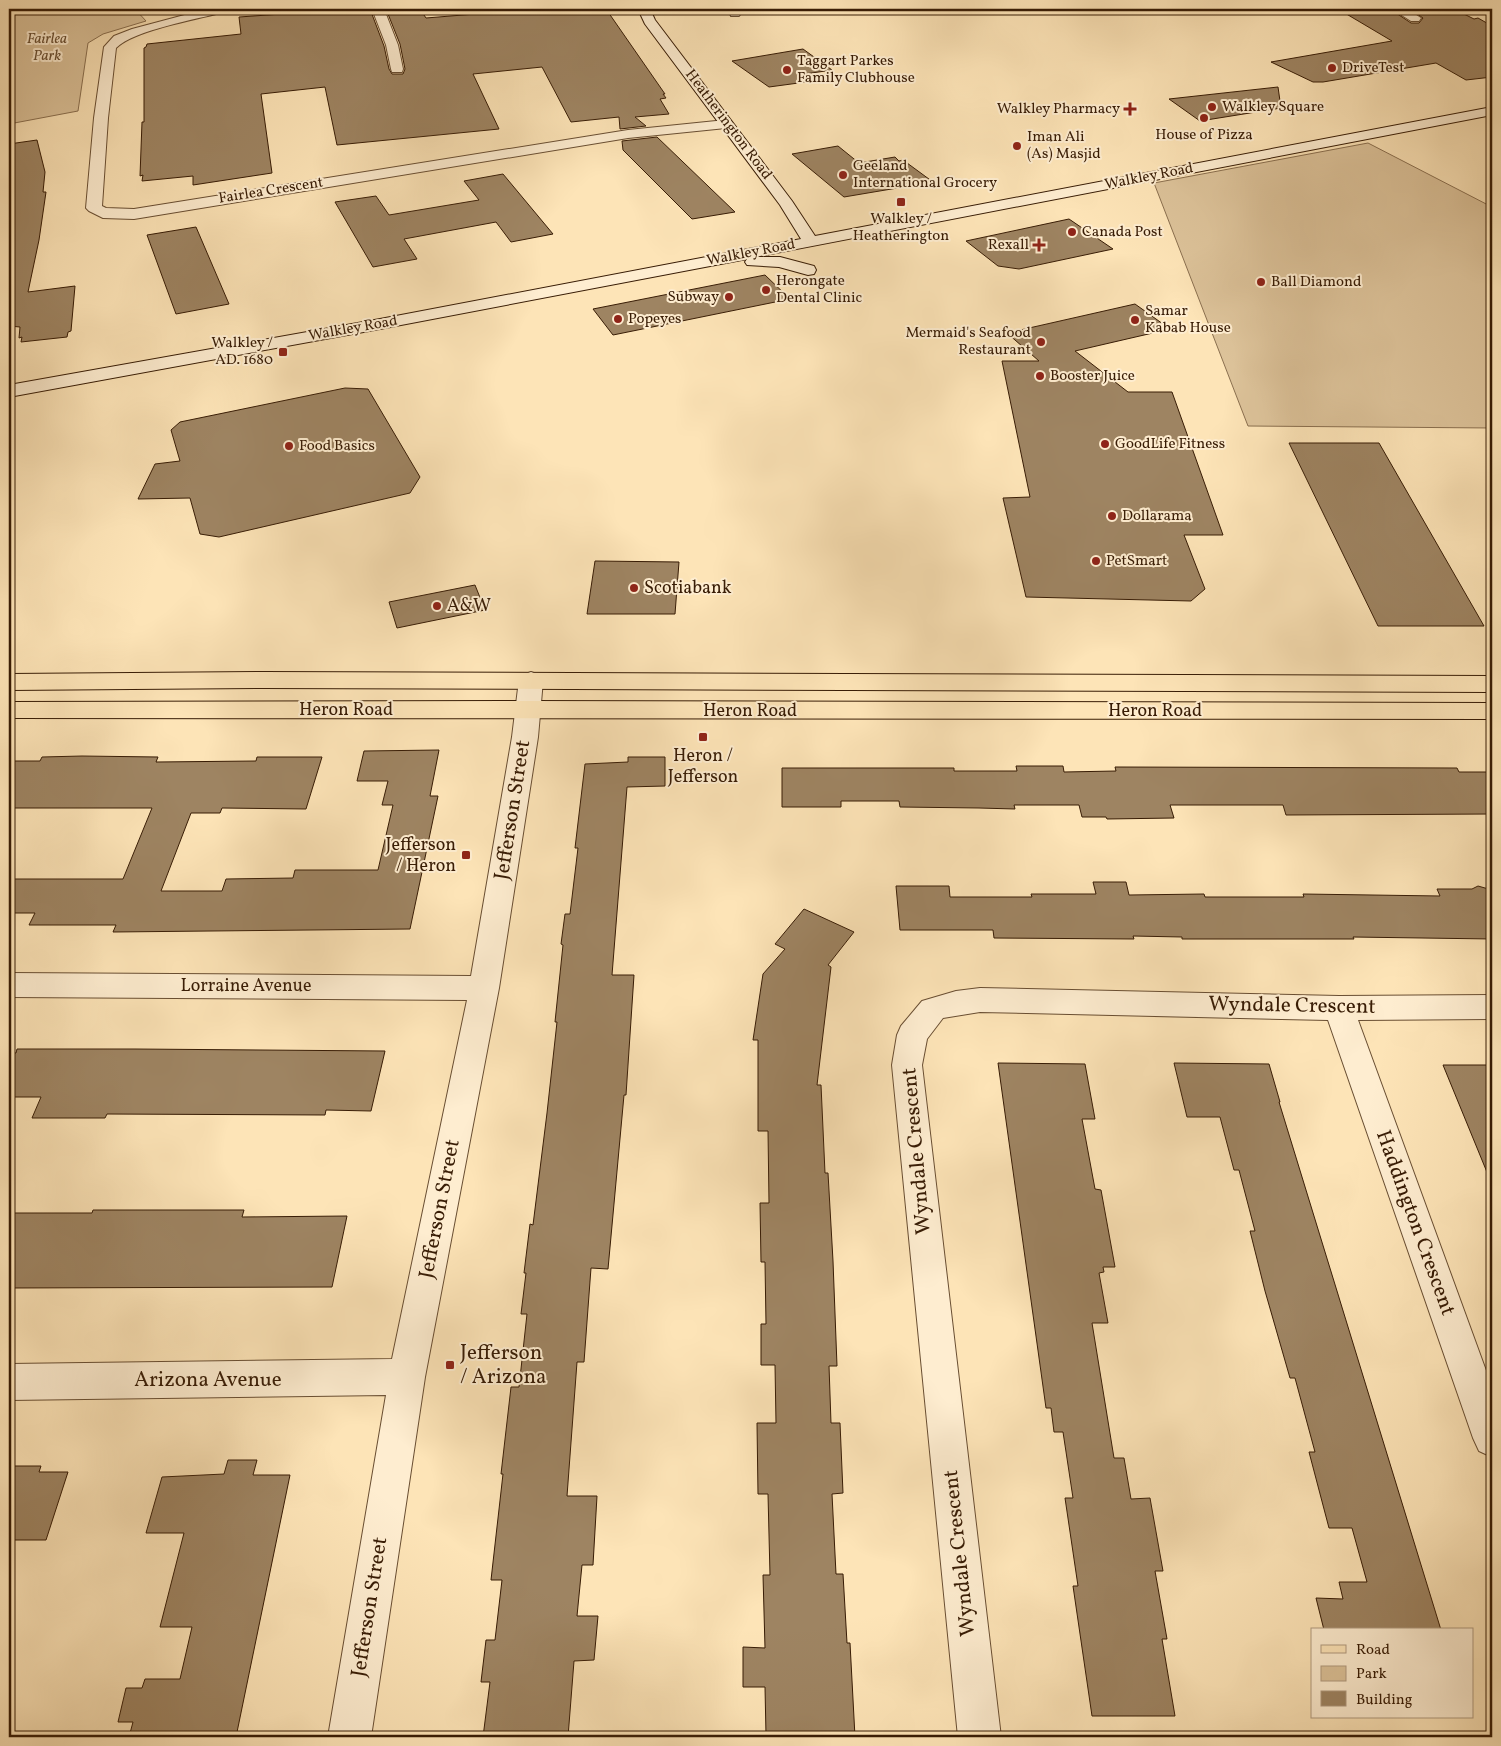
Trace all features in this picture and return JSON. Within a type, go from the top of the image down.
[{"type":"main road","name":"Heron Road","points":[[9,682],[531,680],[1492,684]]},
{"type":"main road","name":"Heron Road","points":[[9,710],[528,708],[788,712],[1492,711]]},
{"type":"street","name":"Fairlea Crescent","points":[[220,9],[136,32],[118,39],[110,47],[101,118],[94,208],[103,213],[134,214],[628,134],[726,124]]},
{"type":"street","points":[[378,9],[392,45],[397,69]]},
{"type":"street","name":"Heatherington Road","points":[[644,9],[649,20],[726,124],[810,226],[811,242]]},
{"type":"street","points":[[1398,9],[1415,18]]},
{"type":"street","name":"Walkley Road","points":[[9,391],[380,324],[1492,111]]},
{"type":"street","name":"Walkley Road","points":[[1032,184],[1312,131]]},
{"type":"street","points":[[944,200],[974,195]]},
{"type":"street","name":"Walkley Road","points":[[770,233],[810,226]]},
{"type":"street","points":[[662,270],[760,262],[780,262],[808,270]]},
{"type":"street","name":"Jefferson Street","points":[[349,1737],[407,1377],[484,988],[531,680]]},
{"type":"street","name":"Lorraine Avenue","points":[[9,985],[484,988]]},
{"type":"street","name":"Wyndale Crescent","points":[[980,1737],[907,1065],[912,1035],[933,1009],[956,1003],[980,1000],[1338,1008],[1492,1006]]},
{"type":"street","name":"Haddington Crescent","points":[[1338,1008],[1492,1438]]},
{"type":"street","name":"Arizona Avenue","points":[[9,1382],[407,1377]]},
{"type":"green space","name":"Fairlea Park","points":[[9,9],[135,9],[146,21],[103,34],[88,43],[78,111],[9,124]]},
{"type":"green space","points":[[1368,143],[1492,207],[1492,428],[1248,426],[1154,183]]},
{"type":"building","points":[[282,9],[370,9],[384,46],[389,69],[392,74],[403,74],[405,69],[400,44],[386,9],[420,9],[426,18],[512,11],[511,9],[606,9],[665,94],[663,94],[666,98],[660,99],[669,114],[635,117],[646,126],[620,129],[619,117],[571,122],[542,67],[473,74],[499,129],[337,145],[325,87],[261,94],[272,173],[193,185],[193,176],[142,181],[143,175],[140,176],[142,122],[144,122],[144,48],[147,44],[241,34],[239,17],[282,14]]},
{"type":"building","points":[[1338,9],[1390,9],[1411,23],[1419,23],[1423,18],[1410,9],[1454,9],[1474,19],[1478,18],[1492,26],[1492,77],[1466,80],[1436,63],[1323,82],[1313,82],[1271,62],[1392,41]]},
{"type":"building","name":"Taggart Parkes Family Clubhouse","points":[[803,49],[832,70],[798,75],[806,82],[769,87],[732,61]]},
{"type":"building","points":[[1278,87],[1281,108],[1200,121],[1169,99]]},
{"type":"building","points":[[657,137],[735,212],[692,219],[623,150],[622,141]]},
{"type":"building","points":[[37,140],[45,172],[43,192],[46,192],[39,240],[28,292],[75,286],[71,331],[68,332],[67,337],[21,342],[22,337],[19,338],[20,327],[9,326],[9,144]]},
{"type":"building","name":"Geeland International Grocery","points":[[838,146],[859,163],[895,157],[899,161],[903,160],[933,182],[844,197],[792,154]]},
{"type":"building","points":[[503,174],[553,234],[511,242],[496,222],[404,239],[417,259],[373,267],[335,202],[376,196],[389,215],[479,200],[464,181]]},
{"type":"building","name":"Rexall","points":[[1069,219],[1113,249],[1019,269],[998,266],[966,241]]},
{"type":"building","points":[[196,227],[229,304],[176,314],[147,235]]},
{"type":"building","points":[[765,275],[790,299],[613,335],[593,309]]},
{"type":"building","points":[[1135,304],[1170,329],[1075,351],[1128,392],[1172,392],[1223,535],[1184,535],[1205,589],[1191,601],[1026,597],[1003,498],[1030,497],[1002,361],[1039,361],[1007,333]]},
{"type":"building","name":"Food Basics","points":[[345,388],[368,389],[420,477],[410,493],[219,537],[200,534],[190,498],[138,499],[155,464],[180,461],[171,430],[180,422]]},
{"type":"building","points":[[1289,443],[1379,443],[1484,626],[1378,626]]},
{"type":"building","name":"Scotiabank","points":[[595,561],[679,562],[675,614],[587,614]]},
{"type":"building","name":"A&W","points":[[475,585],[485,610],[397,628],[389,602]]},
{"type":"building","points":[[439,750],[430,796],[438,796],[410,929],[113,932],[116,925],[29,925],[35,913],[9,913],[9,879],[123,879],[152,808],[9,808],[9,761],[40,761],[42,757],[82,756],[158,757],[156,762],[256,761],[257,757],[322,757],[306,809],[222,808],[220,813],[191,813],[161,891],[222,891],[226,879],[293,878],[295,870],[378,870],[393,805],[382,805],[388,781],[357,781],[364,751]]},
{"type":"building","points":[[628,757],[665,757],[665,786],[627,787],[612,975],[634,975],[626,1095],[624,1095],[608,1269],[591,1268],[584,1362],[577,1362],[567,1496],[597,1496],[593,1565],[582,1565],[577,1616],[598,1616],[594,1660],[574,1661],[568,1737],[483,1737],[490,1682],[481,1682],[486,1640],[495,1640],[502,1580],[491,1580],[503,1474],[501,1474],[511,1387],[519,1387],[527,1314],[521,1314],[526,1273],[524,1273],[530,1224],[533,1225],[547,1113],[557,1022],[555,1022],[563,945],[561,944],[565,914],[570,914],[578,848],[575,848],[585,764],[628,762]]},
{"type":"building","points":[[1016,766],[1063,766],[1064,772],[1116,771],[1115,767],[1457,768],[1459,772],[1492,772],[1492,814],[1286,815],[1283,805],[1170,805],[1174,818],[1107,819],[1106,817],[1082,817],[1079,805],[1014,805],[1015,809],[900,807],[899,801],[841,801],[841,807],[782,807],[782,768],[954,768],[954,771],[1017,771]]},
{"type":"building","points":[[1093,882],[1126,882],[1129,895],[1204,894],[1205,897],[1304,897],[1303,894],[1440,896],[1437,889],[1472,889],[1478,886],[1492,890],[1492,939],[1353,937],[1354,939],[1182,939],[1182,937],[1133,936],[1134,939],[994,938],[993,930],[900,930],[896,886],[949,886],[950,897],[1032,897],[1031,894],[1096,894]]},
{"type":"building","points":[[804,909],[854,932],[828,965],[831,967],[817,1085],[821,1085],[825,1173],[828,1173],[833,1261],[837,1366],[829,1366],[831,1423],[840,1423],[843,1493],[832,1494],[836,1574],[843,1574],[847,1643],[850,1643],[855,1737],[766,1735],[765,1687],[743,1687],[743,1647],[765,1648],[763,1575],[770,1575],[768,1494],[758,1494],[757,1423],[776,1423],[775,1365],[761,1365],[761,1324],[766,1324],[765,1262],[761,1262],[760,1203],[769,1203],[768,1131],[758,1131],[758,1040],[753,1040],[763,974],[785,949],[775,944]]},
{"type":"building","points":[[17,1049],[385,1051],[371,1111],[326,1110],[325,1115],[107,1114],[105,1118],[32,1118],[41,1097],[9,1097],[9,1053],[16,1053]]},
{"type":"building","points":[[998,1063],[1085,1064],[1095,1119],[1082,1119],[1095,1189],[1101,1190],[1115,1267],[1103,1267],[1104,1272],[1099,1273],[1108,1323],[1092,1323],[1114,1458],[1124,1458],[1131,1499],[1150,1498],[1163,1571],[1155,1571],[1167,1639],[1162,1639],[1175,1716],[1092,1716],[1073,1586],[1078,1586],[1065,1498],[1073,1498],[1063,1432],[1054,1432],[1051,1408],[1046,1408]]},
{"type":"building","points":[[1174,1063],[1269,1064],[1440,1628],[1324,1628],[1316,1598],[1343,1599],[1339,1582],[1367,1582],[1352,1528],[1329,1528],[1309,1452],[1315,1452],[1295,1378],[1290,1378],[1265,1291],[1250,1231],[1255,1231],[1239,1170],[1234,1170],[1220,1117],[1187,1117]]},
{"type":"building","points":[[1443,1065],[1492,1065],[1492,1182],[1491,1182]]},
{"type":"building","points":[[93,1210],[244,1210],[242,1217],[347,1216],[332,1287],[9,1288],[9,1213],[92,1213]]},
{"type":"building","points":[[228,1460],[257,1460],[253,1475],[290,1475],[236,1737],[129,1737],[133,1722],[118,1722],[126,1688],[142,1688],[145,1679],[180,1679],[192,1627],[160,1627],[184,1533],[146,1533],[162,1477],[224,1474]]},
{"type":"building","points":[[9,1466],[41,1466],[39,1472],[68,1472],[46,1540],[9,1540]]},
{"type":"place","name":"DriveTest","points":[[1332,68]]},
{"type":"place","name":"Taggart Parkes Family Clubhouse","points":[[787,70]]},
{"type":"place","name":"Walkley Square","points":[[1212,107]]},
{"type":"place","name":"Walkley Pharmacy","points":[[1130,109]]},
{"type":"place","name":"House of Pizza","points":[[1204,118]]},
{"type":"place","name":"Iman Ali (As) Masjid","points":[[1017,146]]},
{"type":"place","name":"Geeland International Grocery","points":[[843,175]]},
{"type":"place","name":"Walkley / Heatherington","points":[[901,202]]},
{"type":"place","name":"Canada Post","points":[[1072,232]]},
{"type":"place","name":"Rexall","points":[[1039,245]]},
{"type":"place","name":"Ball Diamond","points":[[1261,282]]},
{"type":"place","name":"Herongate Dental Clinic","points":[[766,290]]},
{"type":"place","name":"Subway","points":[[729,297]]},
{"type":"place","name":"Popeyes","points":[[618,319]]},
{"type":"place","name":"Samar Kabab House","points":[[1135,320]]},
{"type":"place","name":"Mermaid's Seafood Restaurant","points":[[1041,342]]},
{"type":"place","name":"Walkley / AD. 1680","points":[[283,352]]},
{"type":"place","name":"Booster Juice","points":[[1040,376]]},
{"type":"place","name":"GoodLife Fitness","points":[[1105,444]]},
{"type":"place","name":"Food Basics","points":[[289,446]]},
{"type":"place","name":"Dollarama","points":[[1112,516]]},
{"type":"place","name":"PetSmart","points":[[1096,561]]},
{"type":"place","name":"Scotiabank","points":[[634,588]]},
{"type":"place","name":"A&W","points":[[437,606]]},
{"type":"place","name":"Heron / Jefferson","points":[[703,737]]},
{"type":"place","name":"Jefferson / Heron","points":[[466,855]]},
{"type":"place","name":"Jefferson / Arizona","points":[[450,1365]]}]
